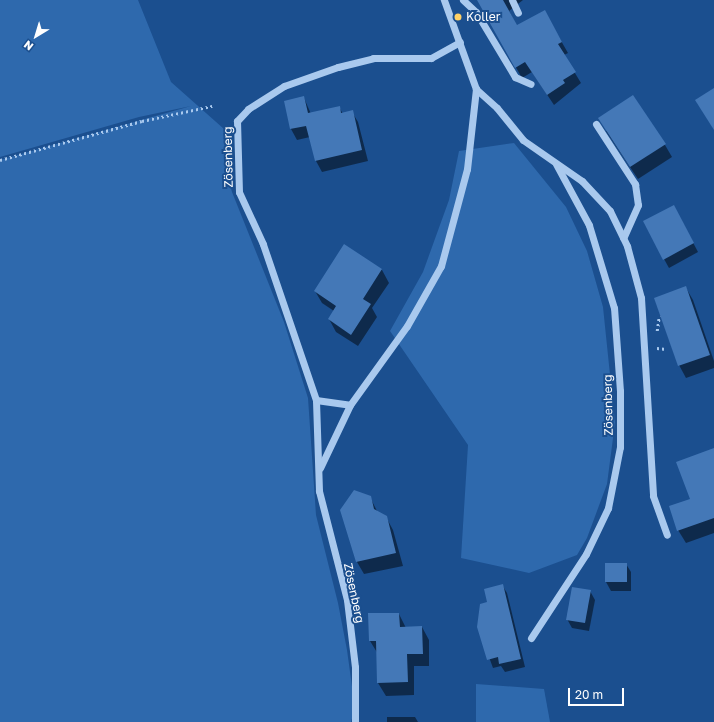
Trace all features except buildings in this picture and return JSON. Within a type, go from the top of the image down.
[{"type":"street","name":"Zösenberg","points":[[319,470],[350,405],[407,326],[441,266],[467,169],[476,89],[444,0]]},
{"type":"street","points":[[463,0],[476,12],[515,77],[531,84]]},
{"type":"street","points":[[512,0],[518,13]]},
{"type":"street","name":"Zösenberg","points":[[355,722],[355,667],[347,600],[325,520],[319,491],[316,400],[262,244],[239,192],[237,121],[248,109],[284,86],[338,67],[373,58],[431,58],[460,42]]},
{"type":"street","name":"Zösenberg","points":[[476,89],[496,108],[523,140],[582,180],[610,212],[623,238],[641,298],[652,496],[667,535]]},
{"type":"street","points":[[596,124],[635,184],[638,205],[623,238]]},
{"type":"street","name":"Zösenberg","points":[[531,638],[586,554],[608,508],[620,447],[620,391],[614,308],[589,225],[555,162]]},
{"type":"street","points":[[316,400],[350,405]]},
{"type":"path","points":[[0,160],[142,121],[212,106]]},
{"type":"shaded area","points":[[0,0],[138,0],[171,82],[224,129],[226,169],[232,192],[284,322],[308,398],[316,515],[338,603],[347,650],[355,708],[351,722],[0,722],[0,160],[191,106],[139,117],[0,157]]},
{"type":"shaded area","points":[[514,143],[566,207],[587,251],[603,307],[615,423],[607,484],[587,538],[577,555],[529,573],[461,558],[468,445],[390,331],[423,272],[449,200],[459,151]]},
{"type":"shaded area","points":[[476,684],[544,689],[550,722],[476,722]]},
{"type":"place","name":"Koller","points":[[458,17]]}]
